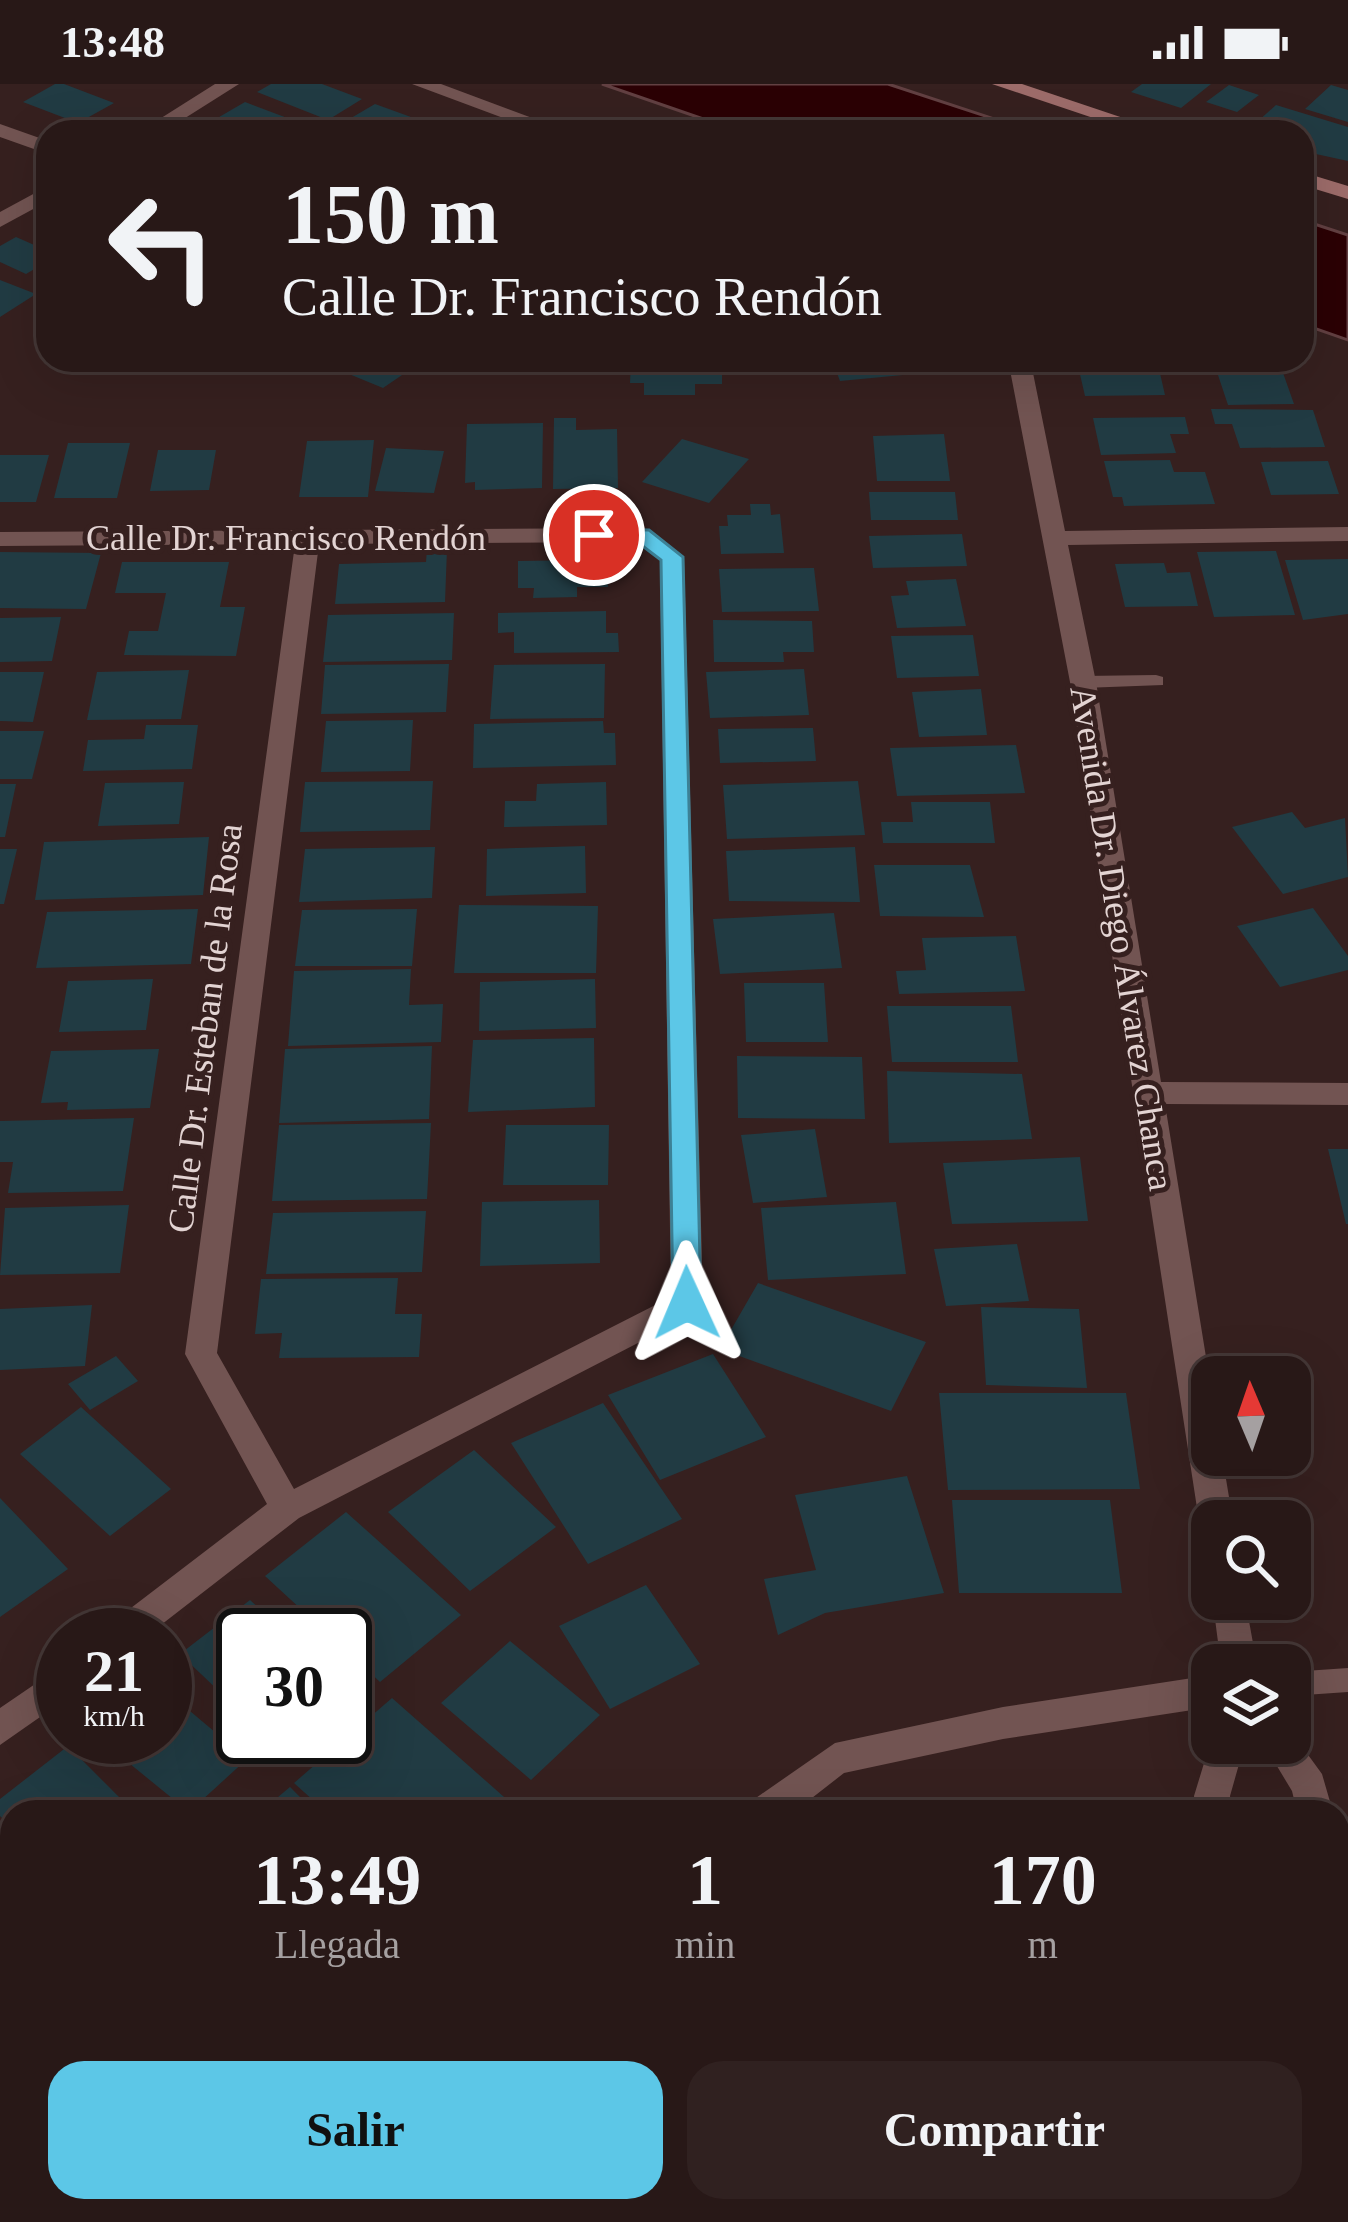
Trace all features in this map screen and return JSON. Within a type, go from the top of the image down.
[{"type":"street","points":[[169,120],[229,84]]},
{"type":"street","points":[[422,84],[526,120]]},
{"type":"street","points":[[1002,84],[1117,120]]},
{"type":"street","points":[[0,130],[36,144]]},
{"type":"street","points":[[1314,182],[1348,193]]},
{"type":"street","points":[[0,221],[36,199]]},
{"type":"street","name":"Avenida Dr. Diego Álvarez Chanca","points":[[1022,372],[1083,682],[1213,1500]]},
{"type":"street","points":[[1057,538],[1348,534]]},
{"type":"street","name":"Calle Dr. Francisco Rendón","points":[[0,539],[641,535],[672,557],[687,1303],[286,1508],[157,1608]]},
{"type":"street","name":"Calle Dr. Esteban de la Rosa","points":[[286,1508],[201,1354],[308,537]]},
{"type":"street","points":[[1148,1093],[1348,1094]]},
{"type":"street","points":[[782,1800],[835,1759],[1003,1723],[1191,1694]]},
{"type":"street","points":[[0,1729],[36,1701]]},
{"type":"street","points":[[1212,1800],[1221,1764]]},
{"type":"street","points":[[1295,1764],[1310,1786],[1313,1800]]},
{"type":"lane","points":[[1083,682],[1156,681]]},
{"type":"lane","points":[[1311,1683],[1348,1680]]},
{"type":"shaded area","points":[[602,84],[888,84],[998,120],[706,120]]},
{"type":"shaded area","points":[[1314,224],[1348,235],[1348,340],[1314,328]]},
{"type":"building","points":[[55,84],[64,84],[114,103],[83,120],[70,120],[23,102]]},
{"type":"building","points":[[271,84],[322,84],[362,99],[328,120],[257,92]]},
{"type":"building","points":[[1142,84],[1211,84],[1181,108],[1131,92]]},
{"type":"building","points":[[1229,85],[1259,95],[1237,112],[1206,102]]},
{"type":"building","points":[[1331,85],[1348,90],[1348,122],[1305,109]]},
{"type":"building","points":[[245,102],[293,120],[214,120]]},
{"type":"building","points":[[375,104],[411,117],[406,120],[348,120]]},
{"type":"building","points":[[1276,105],[1348,127],[1348,161],[1314,154],[1314,120],[1259,120]]},
{"type":"building","points":[[16,237],[36,246],[36,268],[26,274],[0,262],[0,246]]},
{"type":"building","points":[[0,280],[36,294],[0,317]]},
{"type":"building","points":[[344,372],[406,372],[383,388]]},
{"type":"building","points":[[630,372],[722,372],[722,384],[695,384],[695,395],[644,395],[644,383],[630,383]]},
{"type":"building","points":[[837,372],[924,373],[840,381]]},
{"type":"building","points":[[1079,372],[1160,372],[1165,395],[1085,396]]},
{"type":"building","points":[[1217,372],[1283,372],[1294,404],[1228,405]]},
{"type":"building","points":[[1211,409],[1313,410],[1325,447],[1240,448],[1232,424],[1215,424]]},
{"type":"building","points":[[1185,417],[1189,434],[1170,434],[1176,453],[1101,455],[1093,418]]},
{"type":"building","points":[[554,418],[576,418],[576,430],[617,429],[618,488],[553,489]]},
{"type":"building","points":[[543,423],[542,488],[475,490],[475,482],[465,483],[467,424]]},
{"type":"building","points":[[944,434],[950,481],[877,481],[873,436]]},
{"type":"building","points":[[682,439],[749,459],[709,503],[642,482]]},
{"type":"building","points":[[374,440],[368,497],[299,497],[307,441]]},
{"type":"building","points":[[68,443],[130,443],[117,498],[54,498]]},
{"type":"building","points":[[386,448],[444,451],[434,493],[375,491]]},
{"type":"building","points":[[158,450],[216,450],[209,490],[150,491]]},
{"type":"building","points":[[0,455],[49,455],[36,502],[0,502]]},
{"type":"building","points":[[1170,460],[1174,472],[1205,472],[1215,504],[1124,506],[1122,497],[1113,497],[1104,461]]},
{"type":"building","points":[[1328,461],[1339,494],[1271,495],[1261,462]]},
{"type":"building","points":[[869,492],[955,492],[958,520],[871,520]]},
{"type":"building","points":[[750,504],[770,504],[771,515],[780,514],[784,553],[721,554],[719,526],[728,526],[727,515],[751,515]]},
{"type":"building","points":[[962,534],[967,566],[873,568],[869,536]]},
{"type":"building","points":[[427,549],[447,549],[445,602],[335,604],[339,564],[426,562]]},
{"type":"building","points":[[1276,551],[1295,615],[1214,617],[1197,552]]},
{"type":"building","points":[[0,552],[101,553],[86,609],[0,608]]},
{"type":"building","points":[[1348,559],[1348,614],[1303,620],[1285,560]]},
{"type":"building","points":[[590,560],[590,565],[608,565],[608,587],[577,587],[577,597],[533,598],[534,588],[518,588],[518,561]]},
{"type":"building","points":[[122,562],[229,562],[220,607],[245,607],[236,656],[124,655],[129,631],[158,631],[166,593],[115,593]]},
{"type":"building","points":[[1164,563],[1167,573],[1190,572],[1198,606],[1125,607],[1115,564]]},
{"type":"building","points":[[814,568],[819,611],[722,612],[719,569]]},
{"type":"building","points":[[956,579],[966,626],[897,628],[891,596],[909,595],[906,581]]},
{"type":"building","points":[[606,611],[606,633],[618,633],[619,652],[514,653],[514,632],[498,633],[498,613]]},
{"type":"building","points":[[454,613],[452,660],[323,662],[328,615]]},
{"type":"building","points":[[61,617],[52,661],[0,662],[0,618]]},
{"type":"building","points":[[713,620],[812,621],[814,652],[783,652],[784,662],[714,662]]},
{"type":"building","points":[[973,635],[979,676],[897,678],[891,636]]},
{"type":"building","points":[[449,664],[446,712],[321,714],[325,665]]},
{"type":"building","points":[[605,664],[604,718],[490,719],[494,665]]},
{"type":"building","points":[[804,669],[809,715],[710,718],[706,672]]},
{"type":"building","points":[[189,670],[181,719],[87,720],[97,672]]},
{"type":"building","points":[[0,672],[44,672],[33,722],[0,721]]},
{"type":"building","points":[[981,689],[987,735],[919,737],[912,692]]},
{"type":"building","points":[[413,720],[410,771],[321,772],[326,721]]},
{"type":"building","points":[[603,721],[604,733],[615,733],[616,765],[473,768],[474,724]]},
{"type":"building","points":[[146,725],[198,725],[192,769],[83,771],[88,740],[144,739]]},
{"type":"building","points":[[813,728],[816,761],[720,763],[718,729]]},
{"type":"building","points":[[0,731],[44,731],[32,779],[0,779]]},
{"type":"building","points":[[1016,745],[1025,793],[897,796],[890,748]]},
{"type":"building","points":[[433,781],[430,830],[300,832],[305,782]]},
{"type":"building","points":[[858,781],[865,835],[727,839],[723,785]]},
{"type":"building","points":[[184,782],[179,824],[98,826],[105,783]]},
{"type":"building","points":[[606,782],[607,825],[504,827],[505,801],[536,801],[537,784]]},
{"type":"building","points":[[0,784],[16,784],[5,837],[0,837]]},
{"type":"building","points":[[911,802],[990,802],[995,843],[883,843],[881,822],[913,822]]},
{"type":"building","points":[[1292,812],[1305,828],[1345,818],[1348,877],[1283,894],[1232,827]]},
{"type":"building","points":[[209,837],[203,895],[35,900],[44,842]]},
{"type":"building","points":[[585,846],[586,893],[486,896],[487,849]]},
{"type":"building","points":[[435,847],[432,898],[299,902],[305,849]]},
{"type":"building","points":[[855,847],[860,902],[729,901],[726,851]]},
{"type":"building","points":[[0,849],[17,849],[4,904],[0,904]]},
{"type":"building","points":[[874,865],[970,865],[984,917],[880,916]]},
{"type":"building","points":[[459,905],[598,906],[596,973],[454,973]]},
{"type":"building","points":[[1313,908],[1348,956],[1348,970],[1280,987],[1237,926]]},
{"type":"building","points":[[198,909],[191,964],[36,968],[47,912]]},
{"type":"building","points":[[417,909],[412,966],[295,966],[302,910]]},
{"type":"building","points":[[834,913],[842,968],[720,974],[713,919]]},
{"type":"building","points":[[1016,936],[1025,991],[899,994],[896,971],[926,970],[922,938]]},
{"type":"building","points":[[411,969],[409,1005],[443,1004],[441,1042],[288,1046],[294,971]]},
{"type":"building","points":[[153,979],[146,1030],[59,1032],[68,981]]},
{"type":"building","points":[[595,979],[596,1028],[479,1031],[480,982]]},
{"type":"building","points":[[744,983],[824,983],[828,1042],[746,1042]]},
{"type":"building","points":[[887,1006],[1011,1006],[1018,1062],[892,1062]]},
{"type":"building","points":[[594,1038],[595,1107],[468,1112],[473,1040]]},
{"type":"building","points":[[432,1046],[429,1119],[279,1123],[285,1049]]},
{"type":"building","points":[[159,1049],[150,1108],[67,1110],[68,1102],[41,1103],[51,1051]]},
{"type":"building","points":[[737,1056],[862,1057],[865,1119],[738,1118]]},
{"type":"building","points":[[887,1071],[1022,1074],[1032,1139],[889,1143]]},
{"type":"building","points":[[134,1118],[123,1191],[8,1193],[13,1162],[0,1162],[0,1121]]},
{"type":"building","points":[[431,1123],[427,1199],[272,1201],[279,1125]]},
{"type":"building","points":[[506,1125],[609,1125],[608,1185],[503,1185]]},
{"type":"building","points":[[815,1129],[827,1197],[753,1203],[741,1135]]},
{"type":"building","points":[[1328,1149],[1348,1149],[1348,1224],[1346,1224]]},
{"type":"building","points":[[1080,1157],[1088,1221],[952,1224],[943,1163]]},
{"type":"building","points":[[599,1200],[600,1263],[480,1266],[482,1202]]},
{"type":"building","points":[[896,1202],[906,1274],[768,1280],[761,1208]]},
{"type":"building","points":[[129,1205],[120,1273],[0,1275],[5,1208]]},
{"type":"building","points":[[426,1211],[422,1272],[266,1274],[273,1213]]},
{"type":"building","points":[[1017,1244],[1029,1301],[946,1306],[934,1249]]},
{"type":"building","points":[[398,1278],[395,1314],[422,1314],[419,1357],[279,1358],[282,1333],[255,1334],[261,1279]]},
{"type":"building","points":[[758,1283],[926,1342],[891,1411],[720,1349]]},
{"type":"building","points":[[92,1305],[85,1366],[0,1370],[0,1309]]},
{"type":"building","points":[[981,1307],[1079,1309],[1087,1388],[986,1385]]},
{"type":"building","points":[[713,1354],[766,1437],[660,1480],[608,1395]]},
{"type":"building","points":[[116,1356],[138,1381],[90,1410],[68,1384]]},
{"type":"building","points":[[939,1393],[1126,1393],[1140,1489],[948,1490]]},
{"type":"building","points":[[603,1403],[682,1519],[588,1564],[511,1443]]},
{"type":"building","points":[[81,1407],[171,1489],[110,1536],[20,1454]]},
{"type":"building","points":[[474,1450],[556,1527],[470,1591],[388,1512]]},
{"type":"building","points":[[907,1476],[944,1593],[825,1613],[778,1635],[764,1579],[816,1570],[795,1495]]},
{"type":"building","points":[[0,1498],[68,1569],[0,1617]]},
{"type":"building","points":[[952,1500],[1110,1500],[1122,1593],[959,1593]]},
{"type":"building","points":[[346,1512],[461,1615],[380,1682],[372,1674],[372,1608],[300,1608],[265,1576]]},
{"type":"building","points":[[646,1585],[700,1664],[610,1709],[559,1626]]},
{"type":"building","points":[[216,1626],[216,1688],[192,1665],[192,1645]]},
{"type":"building","points":[[510,1641],[600,1715],[531,1780],[441,1703]]},
{"type":"building","points":[[392,1698],[507,1800],[313,1800],[294,1783],[316,1764],[372,1764],[372,1715]]},
{"type":"building","points":[[192,1713],[216,1733],[216,1764],[242,1764],[202,1800],[174,1800],[130,1764],[192,1764]]},
{"type":"building","points":[[45,1764],[86,1764],[122,1800],[0,1800]]},
{"type":"building","points":[[290,1787],[303,1800],[274,1800]]},
{"type":"route","points":[[594,535],[641,535],[672,557],[687,1303]]}]
